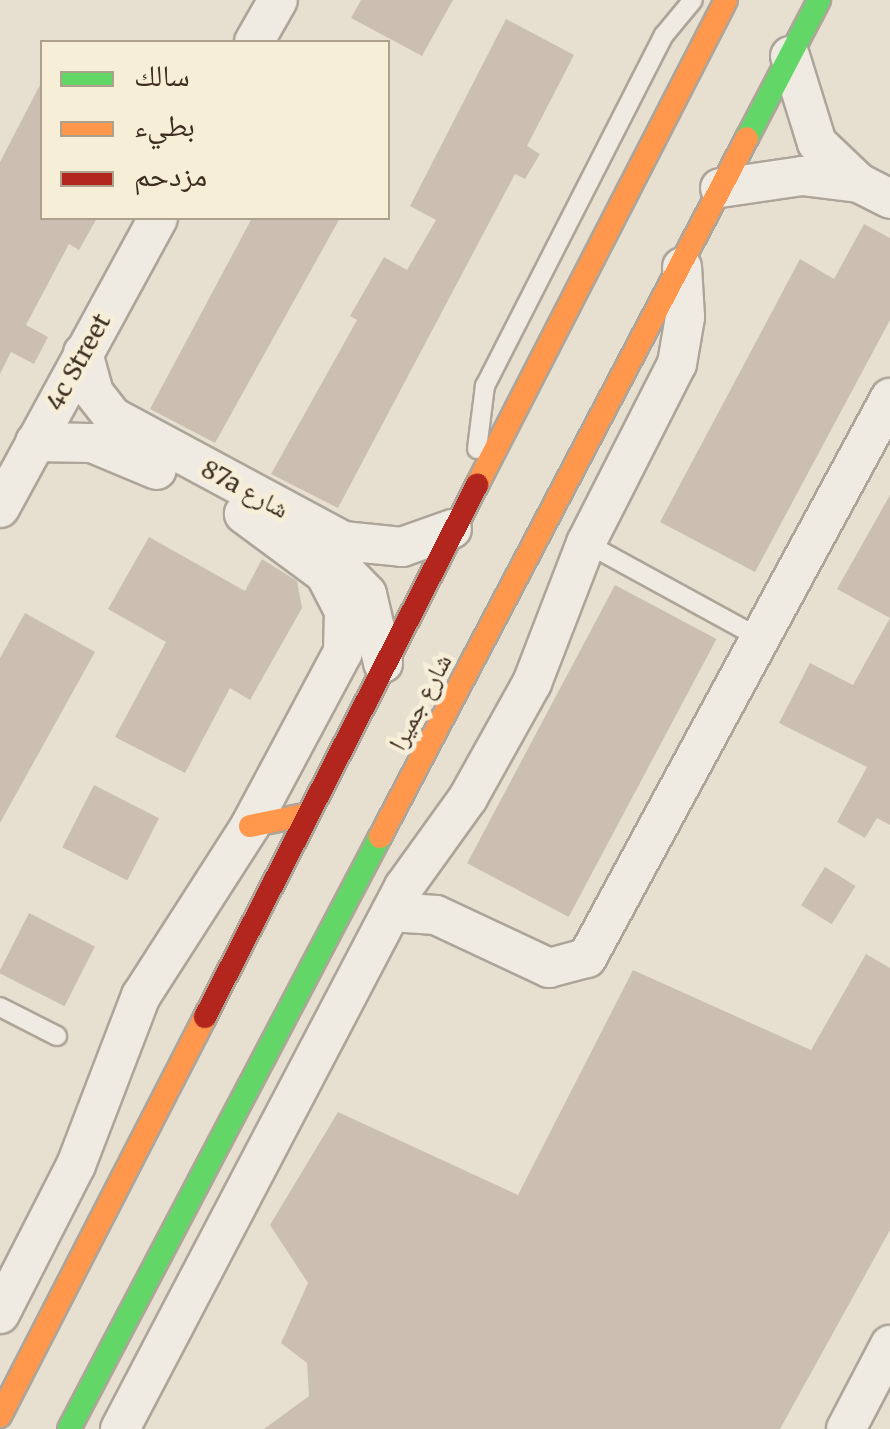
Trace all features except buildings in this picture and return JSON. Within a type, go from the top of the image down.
[{"type":"main road","name":"شارع جميرا","points":[[0,1416],[304,815],[726,0]]},
{"type":"main road","name":"شارع جميرا","points":[[69,1429],[819,0]]},
{"type":"main road","points":[[250,826],[304,815]]},
{"type":"street","points":[[255,40],[278,0]]},
{"type":"street","points":[[790,56],[809,129],[829,158],[874,191]]},
{"type":"street","points":[[720,188],[802,176],[874,191]]},
{"type":"street","name":"4c Street","points":[[0,508],[157,220]]},
{"type":"street","points":[[120,1429],[392,912],[468,798],[532,684],[586,543],[677,364],[685,318],[682,262]]},
{"type":"street","name":"87a شارع","points":[[83,353],[94,393],[112,417],[343,541],[402,547],[452,529]]},
{"type":"street","points":[[392,912],[449,919],[548,968],[587,958],[890,398]]},
{"type":"street","name":"87a شارع","points":[[35,442],[108,447],[347,567],[374,610],[382,664]]},
{"type":"street","points":[[0,1314],[76,1165],[142,996],[250,826],[336,672],[346,632],[337,591],[325,574],[244,514]]},
{"type":"street","points":[[854,1427],[890,1345]]},
{"type":"lane","points":[[478,479],[475,434],[485,386],[664,35],[693,0]]},
{"type":"lane","points":[[586,543],[761,639]]},
{"type":"lane","points":[[0,1007],[58,1036]]},
{"type":"traffic: fast","points":[[747,138],[819,0]]},
{"type":"traffic: fast","points":[[69,1429],[380,837]]},
{"type":"traffic: slow","points":[[477,485],[726,0]]},
{"type":"traffic: slow","points":[[380,837],[747,138]]},
{"type":"traffic: slow","points":[[250,826],[304,815]]},
{"type":"traffic: slow","points":[[0,1416],[205,1017]]},
{"type":"traffic: jam","points":[[205,1017],[477,485]]}]
